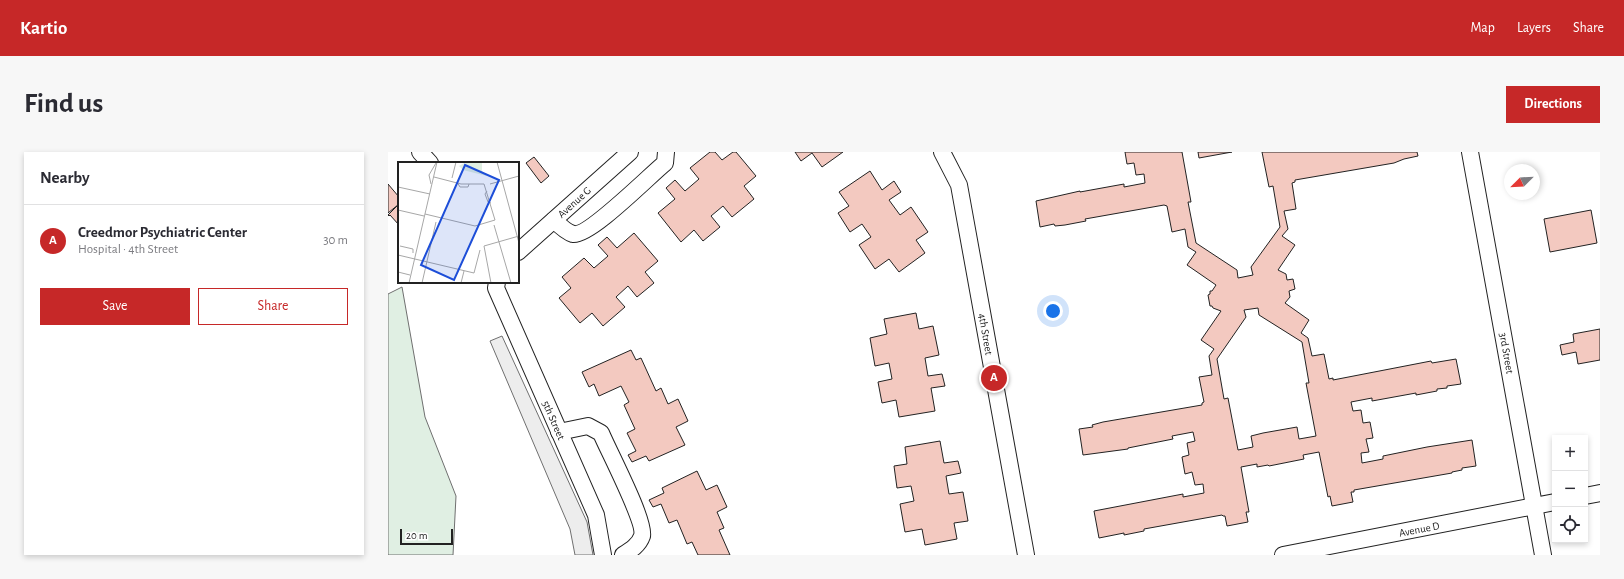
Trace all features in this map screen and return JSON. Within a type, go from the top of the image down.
[{"type":"street","points":[[420,152],[429,162]]},
{"type":"street","name":"Avenue G","points":[[519,251],[630,152]]},
{"type":"street","points":[[554,220],[564,229],[574,234],[582,233],[597,224],[664,163],[666,152]]},
{"type":"street","name":"4th Street","points":[[942,152],[959,185],[1026,555]]},
{"type":"street","name":"3rd Street","points":[[1470,152],[1543,555]]},
{"type":"street","name":"5th Street","points":[[496,285],[596,515],[603,555]]},
{"type":"street","points":[[559,432],[588,426],[601,433],[638,514],[642,534],[637,546],[623,555]]},
{"type":"street","points":[[1588,495],[1600,493]]},
{"type":"street","name":"Avenue D","points":[[1283,555],[1552,503]]},
{"type":"green space","points":[[402,287],[425,417],[456,496],[453,555],[388,555],[388,294]]},
{"type":"shaded area","points":[[502,336],[587,522],[593,555],[575,555],[570,529],[490,341]]},
{"type":"building","points":[[710,152],[715,152],[722,160],[733,152],[736,152],[756,176],[744,186],[754,199],[732,217],[723,206],[711,216],[720,227],[703,241],[694,230],[681,242],[658,213],[675,199],[666,188],[675,180],[685,191],[699,179],[690,168]]},
{"type":"building","points":[[795,152],[843,152],[822,167],[812,153],[801,161]]},
{"type":"building","points":[[1125,152],[1182,152],[1191,202],[1188,202],[1196,243],[1237,270],[1238,278],[1253,275],[1251,267],[1280,227],[1273,186],[1269,187],[1262,152],[1417,152],[1418,156],[1394,163],[1295,180],[1295,182],[1292,183],[1296,209],[1284,211],[1288,229],[1282,236],[1295,245],[1278,270],[1286,274],[1287,280],[1293,279],[1295,289],[1289,291],[1290,297],[1285,303],[1309,320],[1301,333],[1308,338],[1312,356],[1324,354],[1329,379],[1333,378],[1333,380],[1431,361],[1432,363],[1456,359],[1461,384],[1447,386],[1447,388],[1437,389],[1437,391],[1416,395],[1416,393],[1372,401],[1372,398],[1351,402],[1353,411],[1361,410],[1363,423],[1370,422],[1373,438],[1366,439],[1369,452],[1361,453],[1362,463],[1383,459],[1383,456],[1472,440],[1476,466],[1462,468],[1462,470],[1452,473],[1354,490],[1354,492],[1351,492],[1353,502],[1332,506],[1330,496],[1328,497],[1319,452],[1303,455],[1304,459],[1269,466],[1257,467],[1257,464],[1241,467],[1249,512],[1246,512],[1248,522],[1227,526],[1225,516],[1222,515],[1144,529],[1144,531],[1124,535],[1124,533],[1099,538],[1094,511],[1183,494],[1183,497],[1204,493],[1203,484],[1195,485],[1192,472],[1185,474],[1182,457],[1189,455],[1187,443],[1195,441],[1193,432],[1172,436],[1173,439],[1128,449],[1083,455],[1079,429],[1093,427],[1092,425],[1103,422],[1202,405],[1204,402],[1199,377],[1212,375],[1209,356],[1214,349],[1201,340],[1221,311],[1210,306],[1208,295],[1216,285],[1187,265],[1196,252],[1188,247],[1185,229],[1172,232],[1167,206],[1164,205],[1085,219],[1086,221],[1065,225],[1055,226],[1054,224],[1040,227],[1036,201],[1080,191],[1124,184],[1124,187],[1145,183],[1144,174],[1136,175],[1134,163],[1127,164]],"holes":[[[1258,308],[1259,315],[1302,342],[1309,383],[1306,383],[1316,436],[1299,439],[1297,427],[1263,433],[1251,436],[1253,447],[1238,450],[1228,398],[1224,399],[1217,359],[1246,317],[1244,310]]]},
{"type":"building","points":[[1198,152],[1232,152],[1199,158]]},
{"type":"building","points":[[534,157],[549,176],[541,183],[526,163]]},
{"type":"building","points":[[870,171],[882,190],[894,181],[901,192],[889,200],[900,215],[911,207],[928,232],[916,240],[925,253],[899,272],[889,259],[875,269],[859,245],[871,237],[862,224],[850,232],[838,213],[849,206],[839,192]]},
{"type":"building","points":[[388,184],[398,196],[398,205],[388,213]]},
{"type":"building","points":[[398,205],[398,224],[390,215],[388,215]]},
{"type":"building","points":[[1591,210],[1597,243],[1550,252],[1544,219]]},
{"type":"building","points":[[634,233],[658,261],[645,272],[654,283],[637,297],[628,286],[616,297],[625,307],[603,326],[592,313],[580,323],[559,298],[571,288],[562,277],[584,258],[594,268],[608,256],[598,245],[607,237],[617,248]]},
{"type":"building","points":[[916,313],[919,329],[933,326],[939,355],[925,358],[928,376],[942,374],[945,386],[931,388],[935,411],[899,417],[896,400],[882,403],[878,382],[892,379],[889,363],[875,366],[870,338],[887,334],[884,319]]},
{"type":"building","points":[[1600,329],[1600,360],[1578,364],[1576,352],[1562,355],[1560,345],[1574,342],[1573,334]]},
{"type":"building","points":[[631,350],[636,360],[641,358],[656,391],[661,388],[668,404],[678,399],[688,421],[676,427],[685,445],[649,461],[646,456],[632,462],[628,455],[636,451],[627,433],[635,429],[624,405],[629,402],[621,386],[599,396],[594,384],[589,387],[582,372]]},
{"type":"building","points":[[940,441],[944,463],[958,461],[961,473],[946,476],[949,494],[963,492],[968,521],[954,523],[957,539],[925,545],[922,529],[905,532],[900,504],[914,501],[911,486],[897,488],[894,466],[907,464],[905,447]]},
{"type":"building","points":[[697,471],[706,490],[717,485],[727,507],[717,512],[724,528],[719,530],[730,555],[698,555],[692,542],[687,544],[677,520],[669,523],[661,504],[653,507],[649,500],[664,493],[662,488]]},
{"type":"place","name":"Creedmor Psychiatric Center","points":[[994,378]]}]
